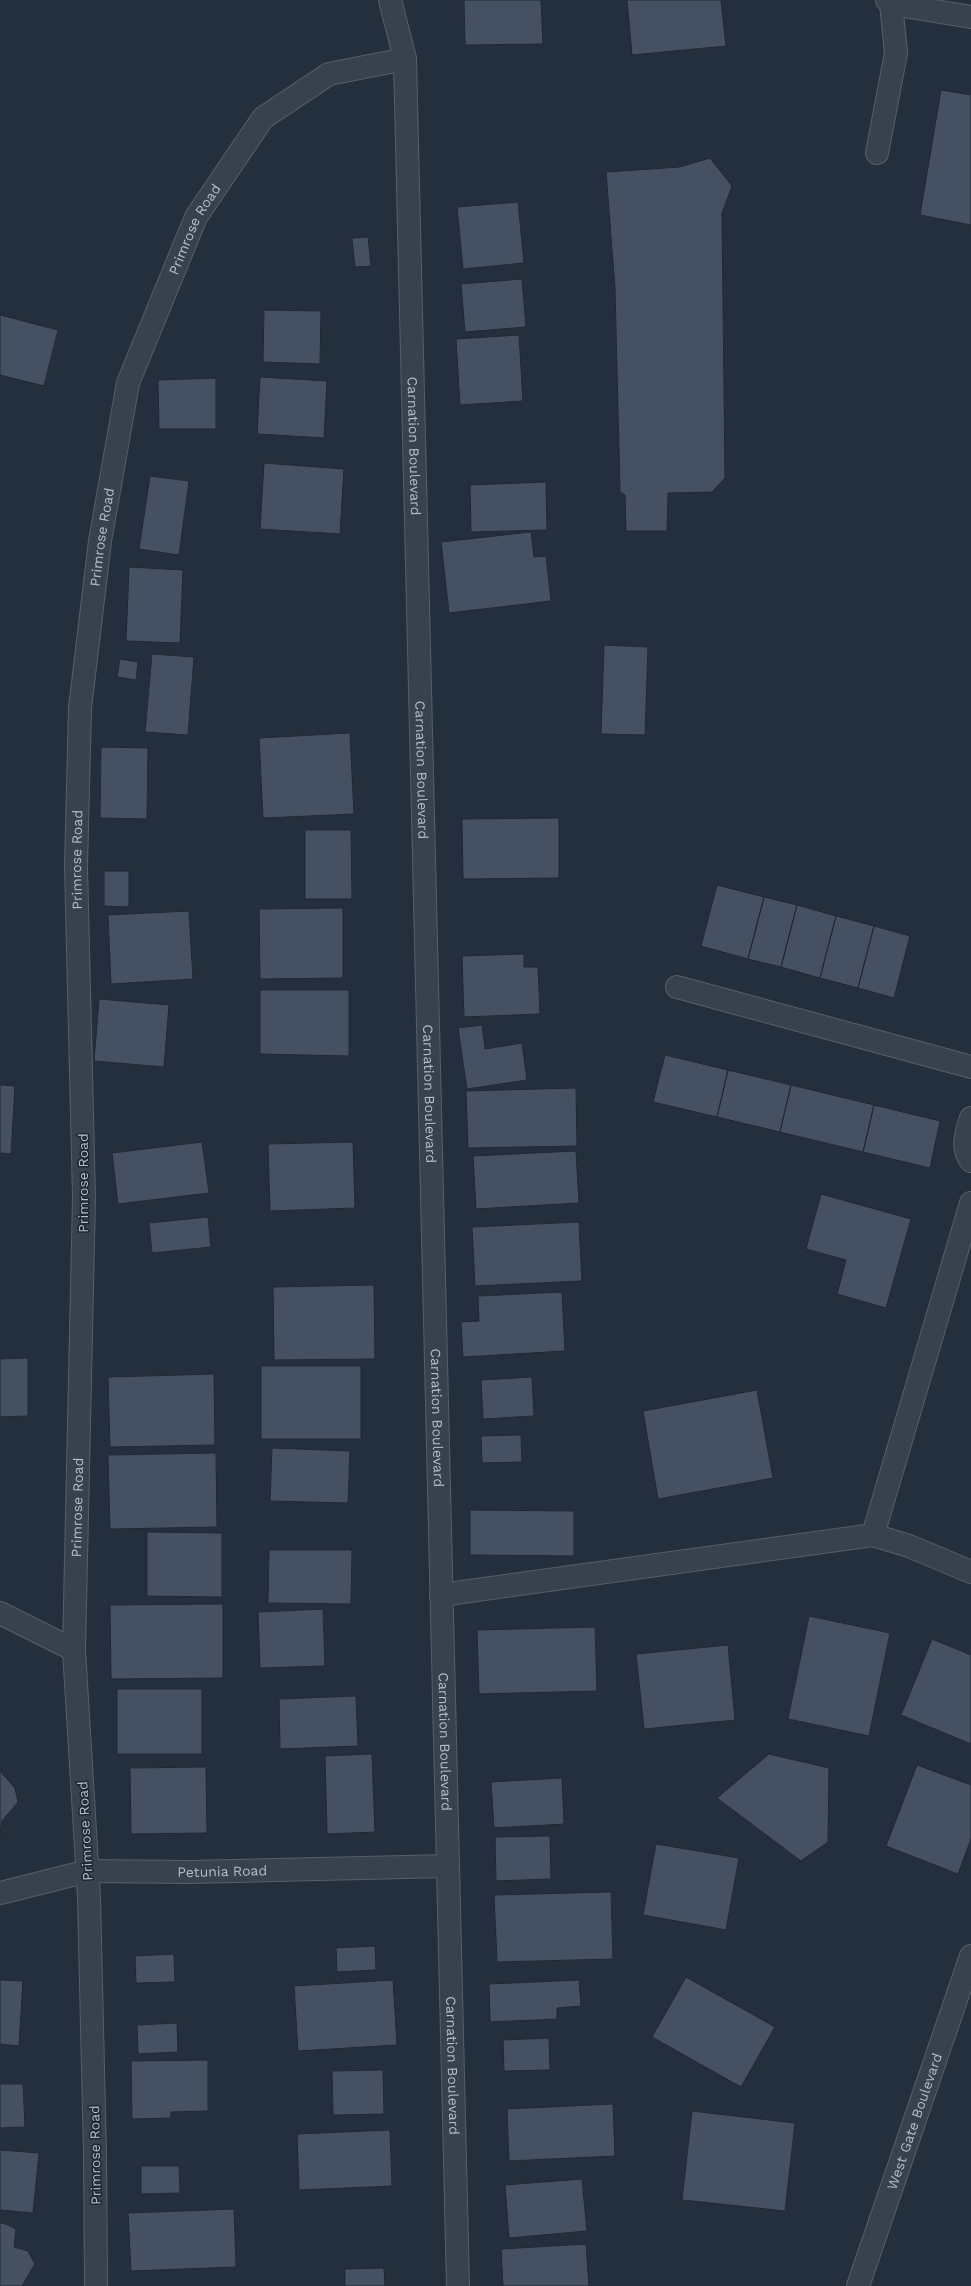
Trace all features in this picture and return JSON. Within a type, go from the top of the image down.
[{"type":"street","name":"Carnation Boulevard","points":[[390,0],[405,59],[458,2286]]},
{"type":"street","points":[[877,153],[896,53],[889,2],[971,17]]},
{"type":"street","name":"Primrose Road","points":[[96,2286],[95,2155],[88,1871],[74,1650],[84,1197],[76,866],[80,716],[100,541],[128,383],[196,217],[263,118],[329,74],[405,59]]},
{"type":"street","points":[[677,987],[971,1067]]},
{"type":"street","points":[[971,1118],[964,1141],[966,1152],[971,1161]]},
{"type":"street","points":[[873,1535],[971,1202]]},
{"type":"street","points":[[441,1595],[873,1535],[909,1546],[971,1572]]},
{"type":"street","points":[[0,1613],[74,1650]]},
{"type":"street","name":"Petunia Road","points":[[0,1893],[88,1871],[190,1872],[448,1866]]},
{"type":"street","name":"West Gate Boulevard","points":[[858,2286],[971,1956]]},
{"type":"building","points":[[464,0],[541,0],[543,44],[465,45]]},
{"type":"building","points":[[627,0],[721,0],[726,46],[632,55]]},
{"type":"building","points":[[941,90],[971,95],[971,225],[920,215]]},
{"type":"building","points":[[710,158],[732,186],[722,213],[725,478],[712,492],[668,493],[667,531],[626,531],[625,495],[620,492],[615,288],[606,172],[680,167]]},
{"type":"building","points":[[518,202],[524,263],[463,269],[457,207]]},
{"type":"building","points":[[368,237],[371,266],[355,267],[352,238]]},
{"type":"building","points":[[522,279],[526,327],[465,332],[461,284]]},
{"type":"building","points":[[264,310],[321,311],[320,364],[263,362]]},
{"type":"building","points":[[0,315],[58,330],[44,386],[0,375]]},
{"type":"building","points":[[519,335],[523,401],[460,405],[456,339]]},
{"type":"building","points":[[260,377],[327,381],[324,438],[257,434]]},
{"type":"building","points":[[216,378],[216,429],[159,429],[158,380]]},
{"type":"building","points":[[264,463],[344,469],[340,534],[260,529]]},
{"type":"building","points":[[150,476],[189,481],[179,555],[139,549]]},
{"type":"building","points":[[546,482],[547,530],[471,532],[470,485]]},
{"type":"building","points":[[531,532],[534,557],[546,556],[551,601],[449,613],[441,542]]},
{"type":"building","points":[[129,567],[183,570],[180,643],[126,641]]},
{"type":"building","points":[[604,645],[648,647],[645,735],[601,734]]},
{"type":"building","points":[[152,654],[194,657],[188,735],[145,732]]},
{"type":"building","points":[[120,659],[138,662],[136,680],[117,677]]},
{"type":"building","points":[[350,733],[354,814],[263,818],[259,738]]},
{"type":"building","points":[[101,747],[148,748],[147,819],[100,818]]},
{"type":"building","points":[[559,818],[559,878],[463,879],[462,819]]},
{"type":"building","points":[[305,830],[351,830],[352,899],[305,899]]},
{"type":"building","points":[[104,871],[129,871],[129,907],[104,906]]},
{"type":"building","points":[[717,885],[764,897],[748,959],[701,946]]},
{"type":"building","points":[[764,897],[797,905],[781,967],[748,959]]},
{"type":"building","points":[[797,905],[836,916],[820,978],[781,967]]},
{"type":"building","points":[[343,908],[343,978],[260,979],[259,909]]},
{"type":"building","points":[[189,911],[193,979],[111,984],[108,915]]},
{"type":"building","points":[[836,916],[874,926],[858,988],[820,978]]},
{"type":"building","points":[[874,926],[910,936],[894,998],[858,988]]},
{"type":"building","points":[[524,954],[524,967],[538,967],[540,1014],[464,1017],[462,956]]},
{"type":"building","points":[[260,990],[349,990],[349,1056],[260,1054]]},
{"type":"building","points":[[99,999],[169,1005],[164,1067],[94,1061]]},
{"type":"building","points":[[482,1025],[485,1049],[522,1043],[527,1080],[467,1089],[458,1028]]},
{"type":"building","points":[[665,1055],[728,1070],[717,1117],[653,1102]]},
{"type":"building","points":[[728,1070],[791,1085],[780,1132],[717,1117]]},
{"type":"building","points":[[0,1085],[15,1086],[11,1154],[0,1153]]},
{"type":"building","points":[[791,1085],[874,1105],[863,1152],[780,1132]]},
{"type":"building","points":[[576,1088],[577,1146],[468,1148],[466,1091]]},
{"type":"building","points":[[874,1105],[940,1121],[930,1168],[863,1152]]},
{"type":"building","points":[[202,1142],[209,1193],[118,1204],[112,1153]]},
{"type":"building","points":[[353,1142],[355,1208],[270,1211],[268,1144]]},
{"type":"building","points":[[576,1151],[579,1203],[476,1209],[473,1156]]},
{"type":"building","points":[[821,1194],[911,1219],[886,1308],[837,1294],[846,1260],[806,1249]]},
{"type":"building","points":[[208,1217],[211,1247],[152,1253],[149,1223]]},
{"type":"building","points":[[579,1222],[582,1281],[475,1286],[472,1227]]},
{"type":"building","points":[[374,1285],[375,1359],[274,1360],[273,1287]]},
{"type":"building","points":[[562,1292],[565,1351],[463,1357],[461,1322],[479,1321],[478,1296]]},
{"type":"building","points":[[28,1358],[28,1416],[0,1417],[0,1359]]},
{"type":"building","points":[[261,1366],[361,1366],[361,1439],[261,1439]]},
{"type":"building","points":[[214,1374],[215,1445],[110,1447],[108,1377]]},
{"type":"building","points":[[532,1377],[534,1416],[483,1419],[481,1380]]},
{"type":"building","points":[[757,1390],[773,1478],[658,1499],[643,1411]]},
{"type":"building","points":[[521,1435],[522,1462],[482,1463],[481,1436]]},
{"type":"building","points":[[272,1448],[350,1451],[348,1503],[270,1501]]},
{"type":"building","points":[[216,1453],[217,1527],[110,1529],[108,1455]]},
{"type":"building","points":[[470,1510],[574,1511],[574,1556],[470,1555]]},
{"type":"building","points":[[147,1532],[222,1533],[222,1597],[147,1596]]},
{"type":"building","points":[[269,1550],[352,1550],[351,1604],[268,1603]]},
{"type":"building","points":[[223,1604],[223,1678],[111,1679],[110,1605]]},
{"type":"building","points":[[323,1609],[325,1666],[260,1668],[258,1612]]},
{"type":"building","points":[[809,1616],[890,1633],[869,1736],[788,1719]]},
{"type":"building","points":[[595,1627],[597,1691],[479,1694],[477,1630]]},
{"type":"building","points":[[932,1639],[971,1655],[971,1744],[901,1715]]},
{"type":"building","points":[[728,1645],[735,1720],[644,1729],[636,1654]]},
{"type":"building","points":[[117,1689],[202,1689],[202,1754],[117,1754]]},
{"type":"building","points":[[356,1696],[358,1746],[280,1749],[279,1699]]},
{"type":"building","points":[[372,1754],[375,1832],[327,1834],[325,1756]]},
{"type":"building","points":[[769,1754],[829,1768],[828,1842],[801,1861],[717,1798]]},
{"type":"building","points":[[917,1765],[971,1785],[971,1839],[958,1874],[886,1846]]},
{"type":"building","points":[[206,1767],[207,1833],[131,1834],[130,1768]]},
{"type":"building","points":[[0,1771],[15,1788],[18,1802],[2,1821],[0,1837]]},
{"type":"building","points":[[562,1778],[564,1824],[494,1828],[491,1782]]},
{"type":"building","points":[[550,1836],[551,1879],[496,1881],[495,1837]]},
{"type":"building","points":[[656,1844],[739,1858],[726,1930],[643,1915]]},
{"type":"building","points":[[611,1892],[613,1959],[497,1962],[494,1895]]},
{"type":"building","points":[[375,1946],[376,1970],[337,1972],[336,1948]]},
{"type":"building","points":[[174,1954],[175,1982],[136,1983],[135,1956]]},
{"type":"building","points":[[686,1977],[775,2027],[741,2087],[652,2037]]},
{"type":"building","points":[[0,1980],[23,1981],[19,2046],[0,2044]]},
{"type":"building","points":[[393,1980],[397,2045],[298,2051],[294,1986]]},
{"type":"building","points":[[579,1980],[581,2006],[557,2008],[557,2019],[490,2022],[489,1984]]},
{"type":"building","points":[[177,2023],[178,2052],[138,2054],[137,2025]]},
{"type":"building","points":[[549,2038],[550,2070],[504,2071],[503,2040]]},
{"type":"building","points":[[208,2060],[208,2111],[171,2112],[171,2118],[132,2119],[131,2061]]},
{"type":"building","points":[[383,2070],[384,2114],[333,2115],[332,2071]]},
{"type":"building","points":[[0,2084],[23,2084],[25,2127],[0,2128]]},
{"type":"building","points":[[613,2104],[615,2156],[509,2161],[507,2109]]},
{"type":"building","points":[[692,2111],[795,2123],[785,2211],[682,2200]]},
{"type":"building","points":[[390,2130],[392,2186],[299,2190],[297,2134]]},
{"type":"building","points":[[0,2150],[39,2153],[33,2213],[0,2210]]},
{"type":"building","points":[[141,2166],[179,2166],[180,2193],[141,2194]]},
{"type":"building","points":[[582,2179],[587,2231],[509,2238],[505,2185]]},
{"type":"building","points":[[234,2209],[236,2267],[131,2271],[128,2213]]},
{"type":"building","points":[[0,2223],[16,2229],[14,2247],[28,2251],[35,2264],[22,2286],[0,2286]]},
{"type":"building","points":[[586,2244],[589,2286],[503,2286],[501,2249]]},
{"type":"building","points":[[384,2268],[385,2286],[345,2286],[345,2269]]}]
